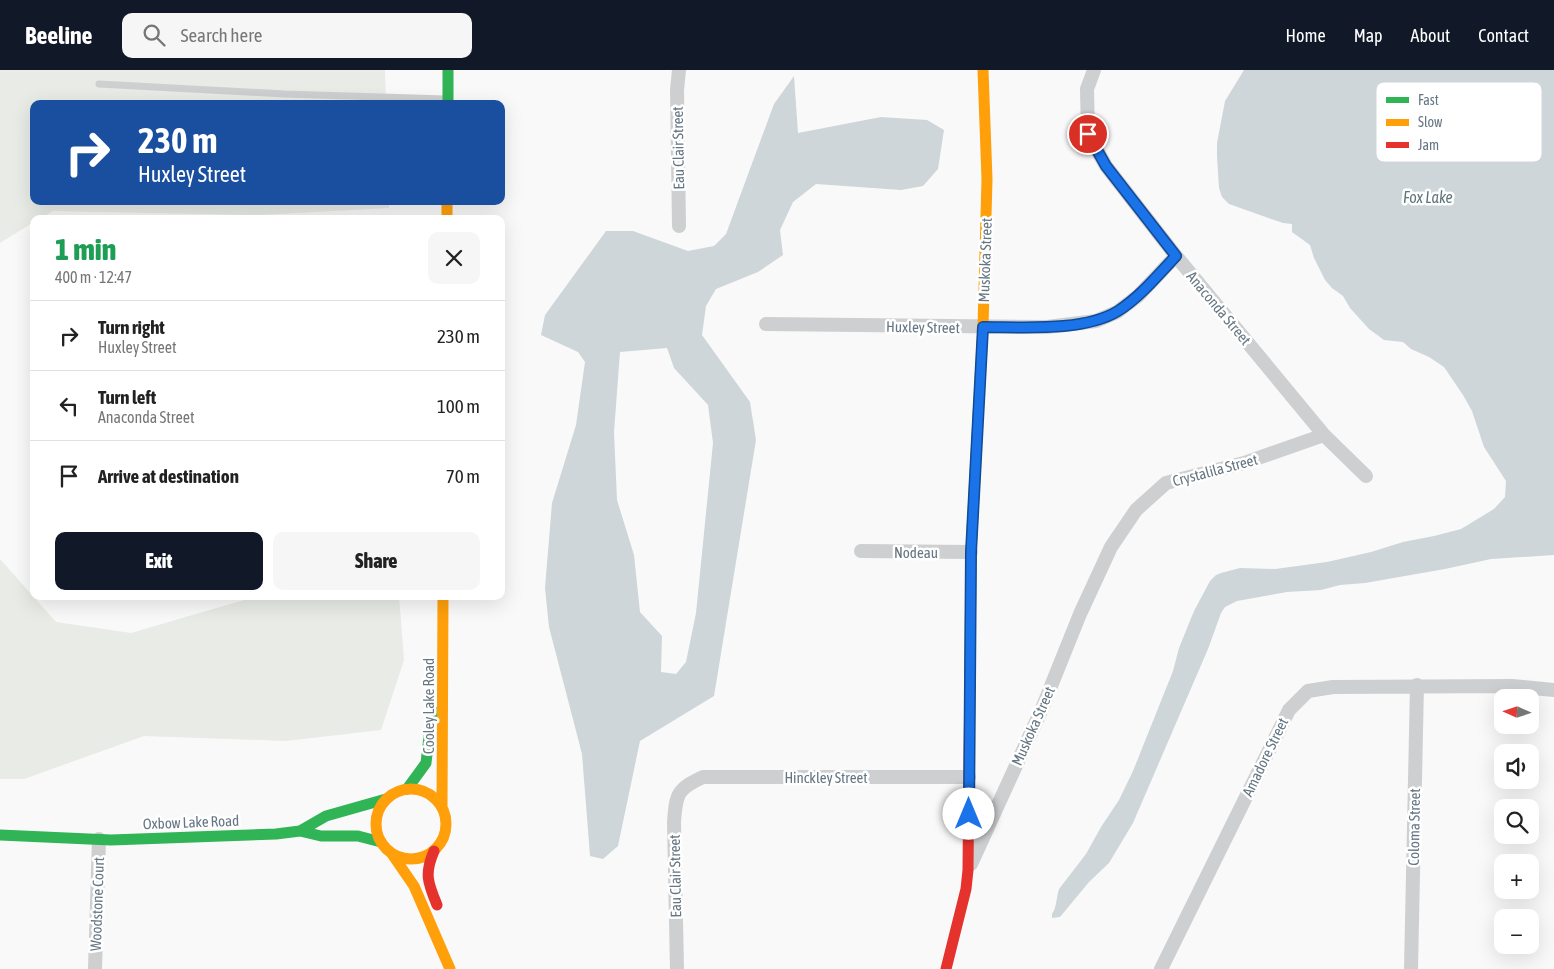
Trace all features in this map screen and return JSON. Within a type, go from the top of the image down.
[{"type":"street","points":[[448,70],[448,100]]},
{"type":"street","name":"Eau Clair Street","points":[[679,70],[677,90],[679,226]]},
{"type":"street","name":"Muskoka Street","points":[[946,969],[966,889],[968,870],[971,552],[983,327],[987,179],[983,70]]},
{"type":"street","name":"Anaconda Street","points":[[1094,70],[1088,89],[1088,134],[1106,166],[1176,256],[1324,435],[1366,476]]},
{"type":"street","name":"Huxley Street","points":[[766,324],[1047,327],[1096,322],[1117,312],[1138,296],[1176,256]]},
{"type":"street","name":"Crystalila Street","points":[[1095,582],[1111,547],[1136,510],[1166,483],[1244,463],[1324,435]]},
{"type":"street","name":"Nodeau","points":[[861,551],[971,552]]},
{"type":"street","name":"Muskoka Street","points":[[968,870],[1041,711],[1095,582]]},
{"type":"street","name":"Cooley Lake Road","points":[[407,789],[426,763],[443,601]]},
{"type":"street","name":"Cooley Lake Road","points":[[442,807],[443,601]]},
{"type":"street","name":"Amadore Street","points":[[1161,969],[1289,710],[1308,691],[1333,687],[1417,685],[1512,686],[1554,690]]},
{"type":"street","name":"Coloma Street","points":[[1411,969],[1417,685]]},
{"type":"street","name":"Hinckley Street","points":[[686,785],[703,777],[969,777]]},
{"type":"street","name":"Eau Clair Street","points":[[677,969],[674,822],[679,793],[686,785]]},
{"type":"street","points":[[392,854],[414,860],[425,857],[442,842],[446,830],[446,818],[442,807],[435,797],[425,791],[413,788],[401,789],[390,795],[382,803],[375,825],[381,842],[392,854],[414,886],[450,969]]},
{"type":"street","points":[[300,831],[326,816],[386,799]]},
{"type":"street","name":"Oxbow Lake Road","points":[[0,835],[99,839],[276,834],[300,831],[321,836],[358,836],[381,842]]},
{"type":"street","name":"Woodstone Court","points":[[95,969],[99,839]]},
{"type":"street","points":[[434,851],[427,866],[427,880],[441,916]]},
{"type":"street","points":[[451,942],[461,969]]},
{"type":"lane","points":[[99,84],[407,100]]},
{"type":"shaded area","points":[[0,70],[385,70],[386,100],[30,100],[30,205],[389,205],[389,208],[259,215],[53,211],[46,215],[30,215],[30,224],[0,243]]},
{"type":"shaded area","points":[[0,559],[30,593],[30,600],[36,600],[56,622],[131,633],[244,600],[399,600],[404,660],[381,730],[286,741],[144,736],[24,779],[0,779]]},
{"type":"water","name":"Fox Lake","points":[[1244,70],[1554,70],[1554,555],[1491,559],[1365,583],[1340,585],[1321,590],[1287,592],[1237,601],[1225,607],[1133,823],[1109,863],[1089,882],[1060,917],[1052,918],[1059,889],[1086,854],[1119,800],[1133,771],[1173,671],[1179,648],[1194,611],[1210,581],[1216,575],[1240,568],[1275,569],[1327,562],[1461,529],[1494,509],[1505,497],[1506,481],[1484,447],[1472,411],[1444,367],[1429,357],[1411,349],[1403,342],[1384,340],[1369,329],[1350,308],[1343,296],[1325,280],[1310,245],[1292,232],[1292,224],[1283,223],[1229,204],[1222,197],[1219,188],[1217,143],[1225,101]]},
{"type":"water","points":[[794,76],[798,133],[881,117],[927,120],[944,130],[938,169],[923,186],[901,190],[816,184],[793,202],[780,230],[783,255],[758,272],[716,289],[706,306],[702,335],[750,402],[756,440],[714,696],[640,741],[618,846],[603,859],[590,856],[582,754],[549,627],[545,588],[552,503],[576,425],[585,362],[578,352],[541,335],[545,315],[606,231],[633,231],[688,251],[714,246],[726,234],[774,104]],"holes":[[[667,348],[674,368],[708,405],[713,443],[696,613],[686,662],[676,674],[661,672],[662,636],[640,612],[634,555],[617,500],[614,432],[620,352]]]},
{"type":"traffic: fast","points":[[448,70],[448,100]]},
{"type":"traffic: fast","points":[[970,671],[971,552],[979,399]]},
{"type":"traffic: fast","points":[[407,789],[426,763],[432,710]]},
{"type":"traffic: fast","points":[[300,831],[326,816],[386,799]]},
{"type":"traffic: fast","points":[[0,835],[111,840],[276,834],[300,831],[321,836],[358,836],[381,842]]},
{"type":"traffic: slow","points":[[979,399],[987,179],[983,70]]},
{"type":"traffic: slow","points":[[447,205],[447,215]]},
{"type":"traffic: slow","points":[[442,807],[443,600]]},
{"type":"traffic: slow","points":[[418,789],[431,795],[440,804],[444,810],[446,824],[444,838],[436,849],[425,857],[404,859],[397,857],[386,849],[378,838],[376,817],[378,810],[386,799],[397,791],[418,789]]},
{"type":"traffic: slow","points":[[392,854],[414,886],[450,969]]},
{"type":"traffic: jam","points":[[946,969],[966,889],[968,870],[970,671]]},
{"type":"traffic: jam","points":[[434,851],[429,866],[428,878],[437,905]]},
{"type":"route","points":[[969,814],[971,552],[983,327],[1047,327],[1096,322],[1117,312],[1138,296],[1176,256],[1106,166],[1088,134]]}]
